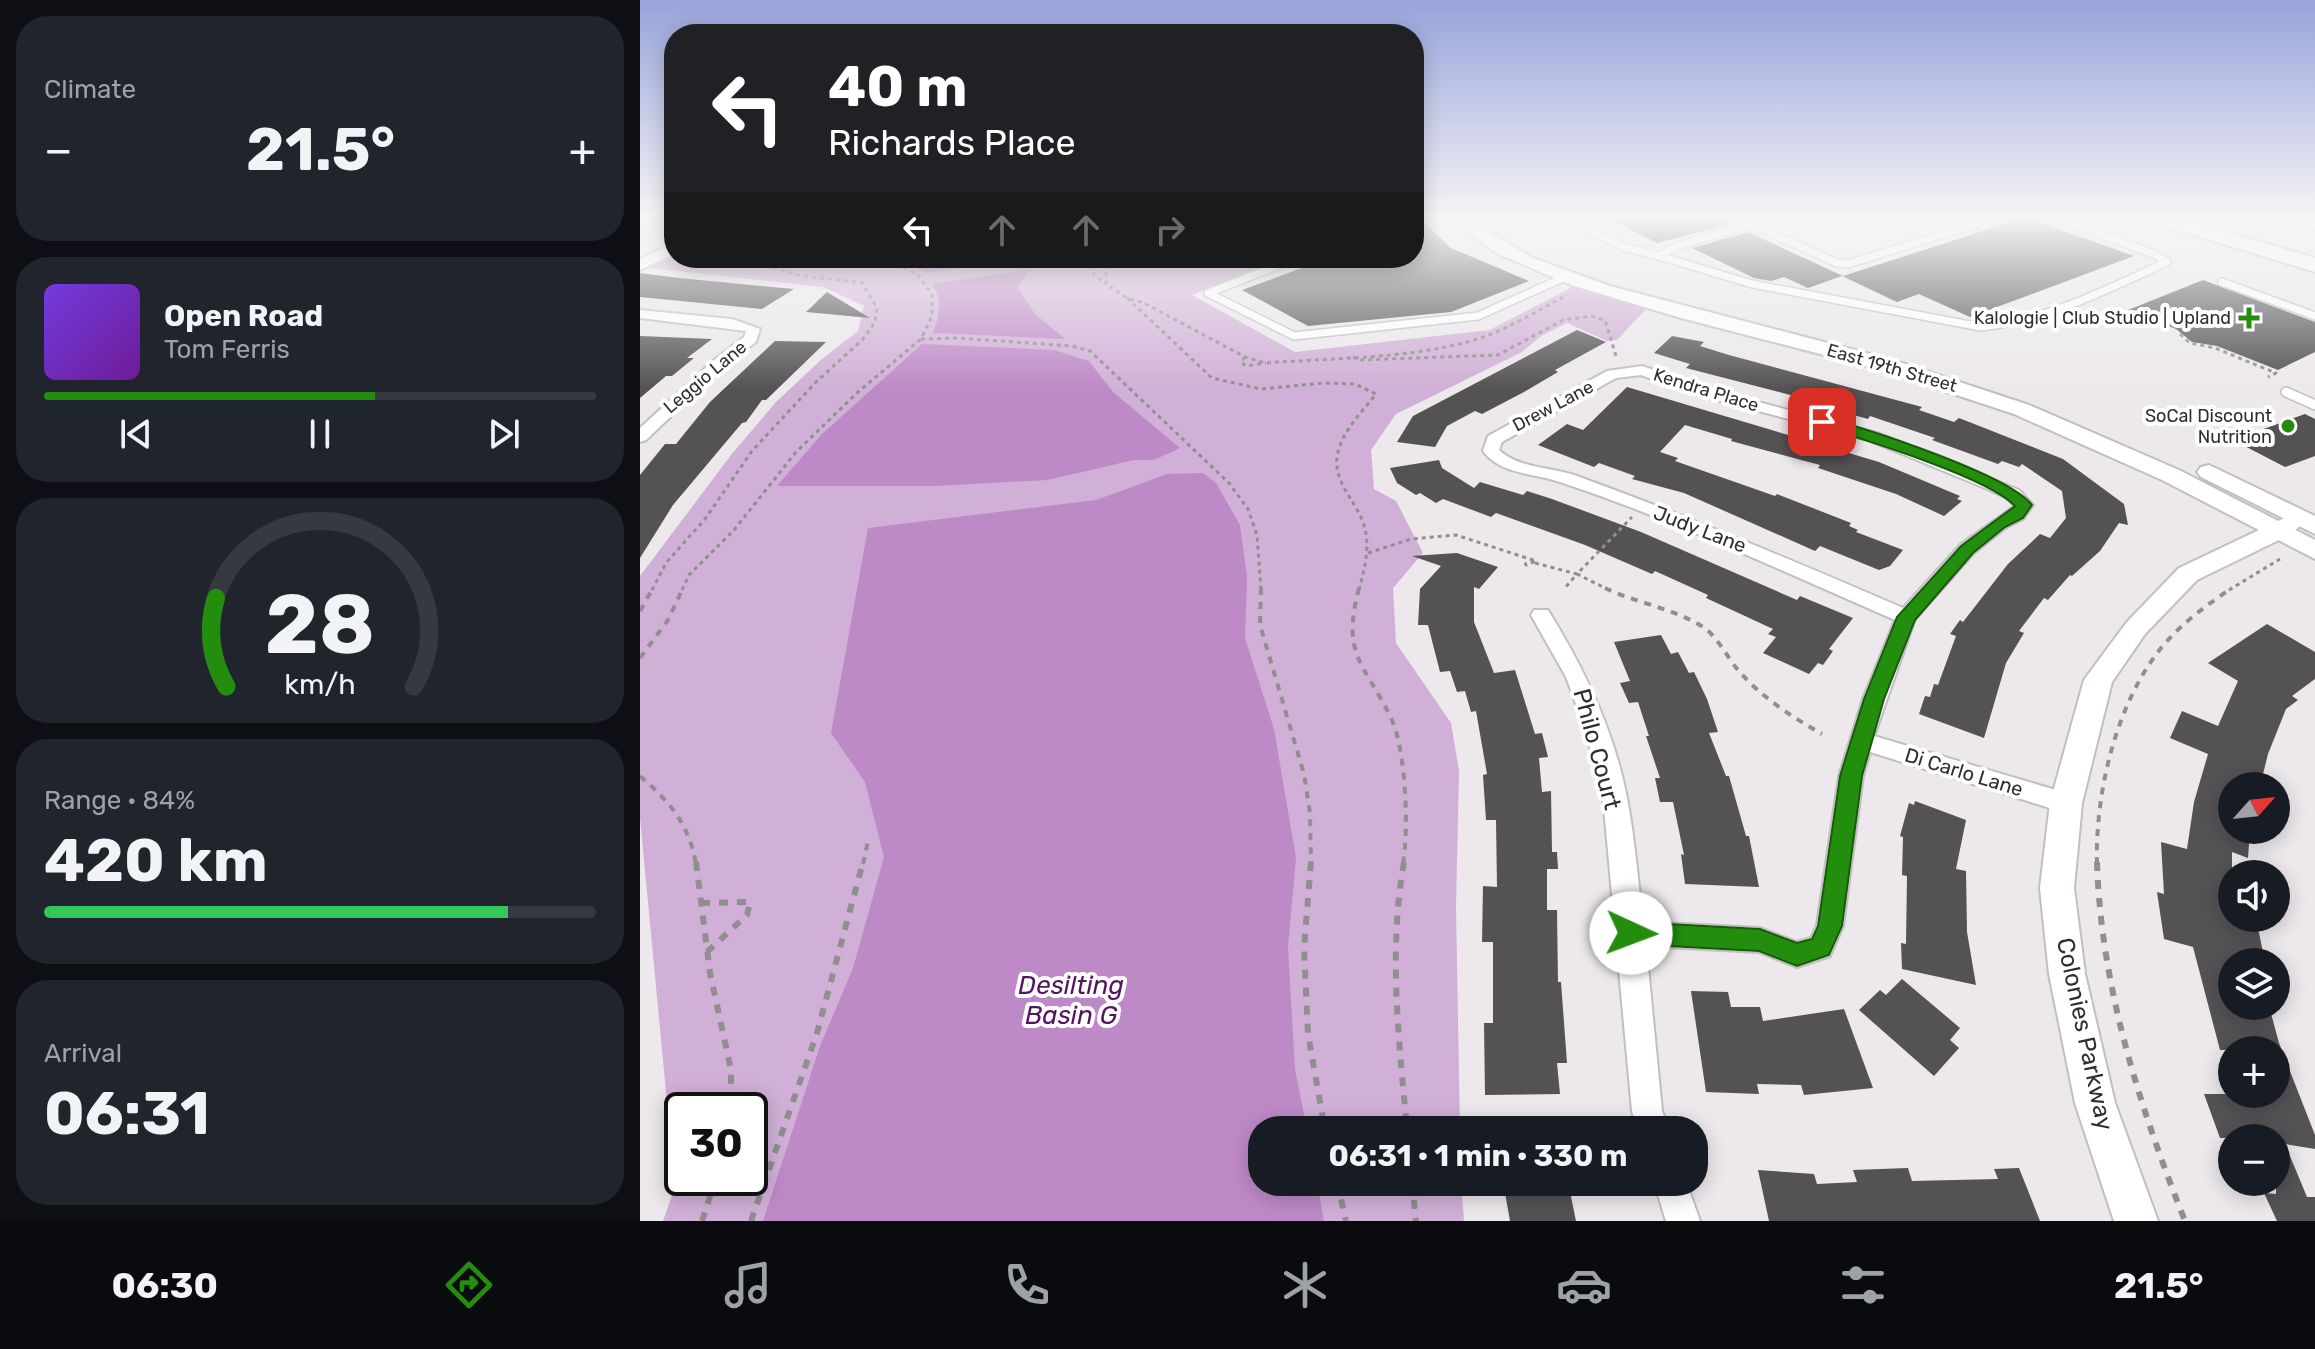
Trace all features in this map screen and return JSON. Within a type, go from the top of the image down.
[{"type":"main road","name":"East 19th Street","points":[[1602,276],[1624,285],[1941,366],[2012,389],[2174,456],[2298,529],[2315,551]]},
{"type":"main road","name":"East 19th Street","points":[[1565,277],[1671,310],[1917,374],[1990,397],[2298,529]]},
{"type":"street","name":"Leggio Lane","points":[[640,314],[732,323],[753,329],[751,339],[661,415],[640,437]]},
{"type":"street","name":"Drew Lane","points":[[1491,451],[1494,439],[1586,391],[1612,374],[1621,363]]},
{"type":"street","name":"Kendra Place","points":[[1621,363],[1699,391],[1841,426],[2013,494],[2024,505],[2017,515],[1999,524],[1967,549],[1906,617]]},
{"type":"street","points":[[640,415],[661,415]]},
{"type":"street","name":"Judy Lane","points":[[1491,451],[1500,460],[1515,466],[1563,477],[1700,528],[1906,617]]},
{"type":"street","name":"Colonies Parkway","points":[[2136,1221],[2095,1103],[2067,974],[2057,888],[2066,803],[2098,680],[2136,628],[2188,574],[2298,529]]},
{"type":"street","name":"Philo Court","points":[[1541,615],[1577,677],[1596,728],[1615,797],[1649,1116]]},
{"type":"street","points":[[1631,933],[1760,940],[1797,955],[1820,947],[1830,926],[1851,776],[1881,679],[1906,617]]},
{"type":"street","name":"Di Carlo Lane","points":[[1862,741],[2066,803]]},
{"type":"street","points":[[1675,1196],[1683,1221]]},
{"type":"lane","points":[[1251,276],[1208,293],[1294,336],[1478,316],[1565,277]]},
{"type":"lane","points":[[1725,276],[1752,284],[1981,327],[2011,326],[2060,309],[2135,276]]},
{"type":"lane","points":[[2222,282],[2315,316]]},
{"type":"lane","points":[[2286,392],[2315,405]]},
{"type":"path","points":[[640,611],[666,563],[705,519],[752,451],[815,383],[863,339],[875,322],[877,308],[862,283],[817,276]]},
{"type":"path","points":[[640,658],[668,620],[689,575],[734,530],[796,452],[858,392],[921,339],[932,316],[932,295],[919,276]]},
{"type":"path","points":[[1095,276],[1106,284]]},
{"type":"path","points":[[1127,298],[1212,378],[1224,383],[1263,389],[1352,383],[1374,390],[1372,401],[1354,421],[1338,452],[1341,483],[1363,522],[1368,553],[1357,591],[1351,632],[1355,654],[1392,720],[1403,766],[1405,853],[1397,900],[1395,1001],[1406,1116]]},
{"type":"path","points":[[1352,357],[1359,360],[1498,355],[1519,347],[1542,330],[1582,315],[1605,320],[1621,363]]},
{"type":"path","points":[[2180,334],[2191,343],[2215,348],[2276,373],[2268,377]]},
{"type":"path","points":[[921,339],[957,338],[1059,345],[1090,351],[1229,483],[1248,509],[1257,535],[1261,562],[1260,625],[1304,774],[1310,813],[1312,848],[1304,948],[1308,1034],[1323,1116]]},
{"type":"path","points":[[1245,357],[1241,362],[1246,366],[1266,363]]},
{"type":"path","points":[[1564,589],[1632,517]]},
{"type":"path","points":[[2185,1221],[2121,1035],[2106,952],[2097,850],[2107,774],[2131,695],[2163,646],[2206,604],[2298,529]]},
{"type":"path","points":[[1368,553],[1411,539],[1456,535],[1524,559],[1531,558],[1535,563],[1577,574],[1626,598],[1652,604],[1705,628],[1740,673],[1766,697],[1822,734]]},
{"type":"path","points":[[640,776],[671,802],[694,846],[714,998],[732,1054],[731,1092]]},
{"type":"path","points":[[751,1221],[812,1055],[854,909],[868,841]]},
{"type":"path","points":[[700,903],[750,902],[747,915],[707,952]]},
{"type":"path","points":[[702,1221],[710,1196]]},
{"type":"path","points":[[1340,1196],[1346,1221]]},
{"type":"path","points":[[1413,1196],[1416,1221]]},
{"type":"shaded area","points":[[722,276],[1238,276],[1192,295],[1295,352],[1490,330],[1572,287],[1646,309],[1617,340],[1607,341],[1567,323],[1541,336],[1522,352],[1396,414],[1371,450],[1374,489],[1396,501],[1423,553],[1393,588],[1396,643],[1451,723],[1459,771],[1456,907],[1460,1116],[1248,1116],[1248,1196],[1462,1196],[1464,1221],[663,1221],[672,1196],[768,1196],[768,1092],[666,1092],[640,818],[640,576],[731,455],[776,402],[823,358],[858,331],[864,306],[823,287]]},
{"type":"water","points":[[987,276],[1025,276],[1018,288],[1035,314],[1065,339],[933,333],[939,301],[931,284]]},
{"type":"water","points":[[922,344],[1054,350],[1089,361],[1113,392],[1180,448],[1154,460],[1134,460],[1047,480],[935,486],[777,486],[821,435]]},
{"type":"water","name":"Desilting Basin G","points":[[1203,473],[1216,483],[1240,525],[1247,577],[1245,638],[1274,729],[1296,858],[1288,947],[1295,1069],[1304,1116],[1248,1116],[1248,1196],[1320,1196],[1324,1221],[763,1221],[820,1046],[853,968],[884,857],[865,782],[831,733],[868,528],[1096,500],[1167,474]]},
{"type":"building","points":[[640,276],[794,289],[762,309],[640,297]]},
{"type":"building","points":[[1280,276],[1517,276],[1529,281],[1451,312],[1308,326],[1242,290]]},
{"type":"building","points":[[1750,276],[2080,276],[1970,317],[1919,294],[1897,302],[1842,276],[1808,288],[1784,277],[1771,281]]},
{"type":"building","points":[[2203,280],[2315,322],[2315,352],[2278,370],[2217,346],[2192,342],[2176,329],[2128,310]]},
{"type":"building","points":[[827,292],[870,318],[806,312]]},
{"type":"building","points":[[1577,330],[1606,342],[1555,370],[1558,372],[1524,392],[1482,414],[1475,411],[1447,426],[1435,447],[1397,442],[1413,416]]},
{"type":"building","points":[[640,336],[712,339],[687,358],[694,358],[640,398]]},
{"type":"building","points":[[1672,336],[1704,342],[1700,346],[1922,407],[1919,410],[1954,422],[1959,418],[2063,459],[2124,504],[2128,525],[2119,523],[2100,551],[2070,575],[2048,600],[2044,598],[2019,631],[2024,633],[2006,663],[1984,738],[1919,714],[1925,696],[1930,697],[1934,684],[1938,685],[1956,636],[1950,634],[1960,620],[1963,622],[2008,564],[2040,534],[2050,538],[2066,518],[2062,491],[2022,464],[2019,467],[2002,461],[1998,464],[1870,416],[1868,419],[1846,413],[1848,410],[1686,368],[1690,364],[1654,353]]},
{"type":"building","points":[[775,341],[826,342],[766,400],[762,400],[742,423],[673,505],[640,558],[640,475],[665,444],[676,444],[710,402]]},
{"type":"building","points":[[1627,387],[1879,462],[1960,496],[1957,499],[1962,501],[1944,516],[1896,494],[1818,468],[1820,465],[1685,425],[1660,452],[1678,458],[1675,461],[1775,496],[1777,494],[1851,523],[1849,526],[1858,530],[1856,532],[1903,550],[1890,566],[1879,570],[1820,546],[1815,551],[1684,493],[1632,479],[1635,476],[1599,463],[1594,467],[1538,445],[1567,424],[1583,430]]},
{"type":"building","points":[[2305,414],[2315,419],[2315,456],[2285,467],[2233,440]]},
{"type":"building","points":[[1439,460],[1442,468],[1474,488],[1480,482],[1523,495],[1527,491],[1552,499],[1641,532],[1797,600],[1800,596],[1853,618],[1829,649],[1833,651],[1823,665],[1818,663],[1809,674],[1763,653],[1776,637],[1768,634],[1773,629],[1706,598],[1708,595],[1655,571],[1652,574],[1585,545],[1496,513],[1491,517],[1443,499],[1436,503],[1397,483],[1390,468]]},
{"type":"building","points":[[1457,553],[1498,567],[1479,589],[1474,587],[1474,622],[1494,673],[1515,670],[1535,734],[1542,733],[1548,757],[1539,758],[1542,792],[1551,791],[1552,852],[1557,852],[1558,869],[1547,869],[1547,910],[1557,910],[1558,982],[1561,982],[1567,1063],[1557,1063],[1560,1094],[1485,1095],[1484,1023],[1493,1023],[1493,942],[1482,942],[1483,886],[1497,887],[1496,820],[1486,820],[1483,775],[1487,774],[1476,711],[1471,712],[1465,691],[1457,692],[1450,671],[1440,672],[1428,625],[1418,625],[1420,589],[1441,566],[1412,556]]},
{"type":"building","points":[[2267,624],[2315,652],[2315,679],[2292,696],[2298,700],[2286,709],[2264,772],[2218,772],[2218,844],[2249,844],[2248,858],[2232,852],[2232,860],[2218,860],[2218,932],[2259,932],[2262,948],[2218,948],[2218,1020],[2273,1020],[2277,1036],[2218,1036],[2218,1042],[2193,947],[2164,939],[2157,892],[2164,894],[2161,842],[2187,849],[2194,802],[2208,754],[2170,738],[2182,711],[2218,726],[2238,681],[2208,663]]},
{"type":"building","points":[[1661,635],[1671,654],[1678,652],[1689,673],[1694,672],[1707,699],[1718,732],[1709,733],[1726,776],[1729,776],[1746,836],[1749,836],[1759,887],[1685,884],[1681,854],[1684,855],[1673,802],[1660,802],[1655,778],[1660,778],[1646,736],[1649,736],[1638,702],[1629,703],[1620,683],[1630,681],[1614,642]]},
{"type":"building","points":[[1915,801],[1966,820],[1956,869],[1966,871],[1967,932],[1976,985],[1902,969],[1901,943],[1906,944],[1907,876],[1902,875],[1903,837],[1900,836],[1909,803],[1914,805]]},
{"type":"building","points":[[1902,979],[1960,1028],[1950,1040],[1959,1048],[1934,1076],[1859,1010],[1880,990],[1886,995]]},
{"type":"building","points":[[1691,991],[1728,992],[1731,1007],[1760,1007],[1763,1021],[1844,1009],[1873,1088],[1804,1095],[1801,1085],[1757,1084],[1759,1094],[1706,1092]]},
{"type":"building","points":[[2290,1071],[2315,1135],[2315,1149],[2290,1145],[2290,1124],[2218,1124],[2218,1132],[2204,1094],[2218,1094],[2218,1108],[2290,1108]]},
{"type":"building","points":[[2290,1156],[2307,1197],[2315,1197],[2315,1221],[2277,1221],[2265,1196],[2290,1196]]},
{"type":"building","points":[[1908,1168],[1912,1181],[1998,1179],[1994,1169],[2019,1168],[2040,1221],[1769,1221],[1758,1170],[1814,1174],[1817,1184],[1857,1182],[1853,1170]]},
{"type":"building","points":[[1506,1196],[1571,1196],[1576,1221],[1510,1221]]},
{"type":"place","name":"Kalologie | Club Studio | Upland","points":[[2249,318]]},
{"type":"place","name":"SoCal Discount Nutrition","points":[[2288,426]]},
{"type":"route","points":[[1631,933],[1760,940],[1797,955],[1820,947],[1830,926],[1851,776],[1874,699],[1906,617],[1967,549],[1999,524],[2017,515],[2024,505],[2013,494],[1955,469],[1874,437],[1822,422]]}]
